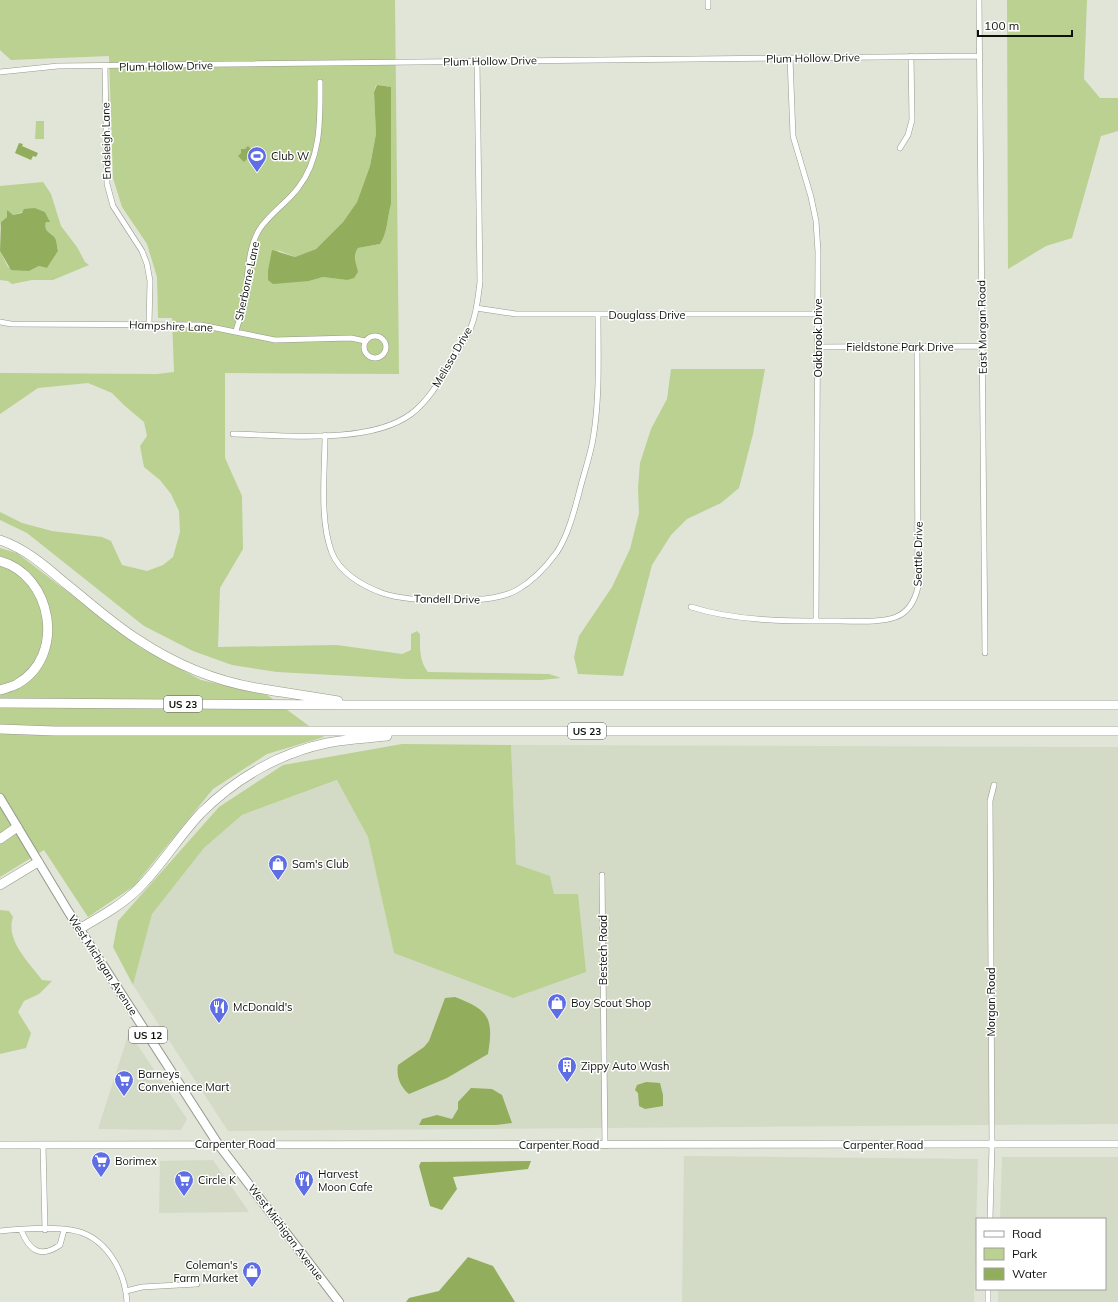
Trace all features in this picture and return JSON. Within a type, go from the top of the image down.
[{"type":"highway","points":[[0,540],[13,545],[34,557],[130,635],[179,663],[218,678],[257,688],[365,705]]},
{"type":"highway","points":[[0,561],[19,570],[30,579],[38,590],[44,602],[48,632],[40,660],[31,672],[18,684],[0,690]]},
{"type":"highway","name":"US 23","points":[[0,703],[365,705],[1118,705]]},
{"type":"highway","name":"US 23","points":[[0,729],[55,731],[1118,732]]},
{"type":"highway","points":[[79,929],[117,907],[139,888],[200,814],[221,795],[260,768],[282,757],[328,743],[442,731]]},
{"type":"highway","name":"West Michigan Avenue","points":[[0,798],[79,929],[218,1144],[339,1302]]},
{"type":"highway","points":[[0,839],[17,827]]},
{"type":"highway","points":[[0,885],[38,862]]},
{"type":"main road","name":"Carpenter Road","points":[[0,1145],[218,1144],[605,1146],[1118,1144]]},
{"type":"street","points":[[708,0],[708,7]]},
{"type":"street","name":"East Morgan Road","points":[[979,0],[985,653]]},
{"type":"street","points":[[900,148],[908,135],[912,120],[912,56]]},
{"type":"street","name":"Plum Hollow Drive","points":[[0,72],[58,66],[105,67],[477,61],[979,56]]},
{"type":"street","name":"Oakbrook Drive","points":[[790,58],[793,136],[811,197],[816,221],[819,347],[816,621]]},
{"type":"street","name":"Melissa Drive","points":[[232,434],[357,434],[382,429],[410,414],[428,398],[440,380],[471,326],[476,308],[480,282],[477,61]]},
{"type":"street","name":"Endsleigh Lane","points":[[105,67],[106,184],[113,206],[142,251],[147,264],[150,282],[150,325]]},
{"type":"street","name":"Sherborne Lane","points":[[236,331],[244,305],[250,258],[259,230],[299,187],[311,164],[318,139],[320,118],[320,82]]},
{"type":"street","name":"Douglass Drive","points":[[476,308],[516,314],[818,314]]},
{"type":"street","name":"Tandell Drive","points":[[325,435],[324,508],[326,529],[332,554],[345,571],[362,584],[383,594],[415,599],[454,601],[488,599],[516,591],[536,576],[558,550],[572,519],[593,440],[598,385],[598,315]]},
{"type":"street","name":"Hampshire Lane","points":[[0,322],[11,324],[200,325],[236,331],[258,338],[275,340],[351,338],[365,341]]},
{"type":"street","name":"Hampshire Lane","points":[[370,336],[382,338],[386,344],[385,352],[380,357],[369,357],[364,352],[365,341],[370,336]]},
{"type":"street","name":"Fieldstone Park Drive","points":[[819,347],[982,346]]},
{"type":"street","name":"Seattle Drive","points":[[691,607],[722,615],[756,619],[816,621],[875,620],[895,617],[904,613],[911,605],[916,596],[918,587],[917,347]]},
{"type":"street","name":"Morgan Road","points":[[990,1218],[992,1145],[990,801],[994,785]]},
{"type":"street","name":"Bestech Road","points":[[602,875],[605,1146]]},
{"type":"street","points":[[43,1145],[45,1230]]},
{"type":"street","points":[[21,1230],[31,1248],[38,1252],[45,1252],[60,1245],[64,1230]]},
{"type":"street","points":[[0,1231],[64,1230],[88,1235],[99,1242],[112,1256],[120,1272],[126,1290],[127,1302]]},
{"type":"street","points":[[126,1290],[142,1287],[197,1284]]},
{"type":"street","points":[[988,1290],[988,1302]]},
{"type":"shaded area","points":[[511,745],[1118,747],[1118,1124],[228,1131],[133,985],[152,914],[204,848],[242,815],[338,780],[368,837],[394,953],[554,894],[550,876],[516,864]]},
{"type":"shaded area","points":[[129,1032],[187,1119],[181,1130],[98,1129]]},
{"type":"shaded area","points":[[684,1156],[978,1159],[974,1302],[682,1302]]},
{"type":"shaded area","points":[[1002,1157],[1118,1157],[1118,1302],[998,1302],[998,1290],[1106,1290],[1106,1218],[1000,1218]]},
{"type":"shaded area","points":[[213,1160],[249,1212],[159,1213],[160,1161]]},
{"type":"green space","points":[[0,0],[395,0],[399,374],[225,373],[225,458],[242,496],[243,549],[220,588],[218,647],[337,645],[402,654],[411,650],[411,634],[417,631],[420,634],[420,649],[423,663],[428,672],[549,674],[561,678],[541,680],[406,679],[277,672],[232,665],[193,651],[144,626],[27,533],[0,520],[0,512],[22,523],[52,531],[102,537],[111,541],[122,565],[147,571],[163,565],[173,557],[180,532],[179,511],[171,494],[160,480],[144,467],[140,446],[147,436],[144,422],[112,393],[88,383],[38,388],[0,414],[0,373],[157,374],[174,372],[172,318],[158,318],[157,277],[147,244],[122,207],[113,178],[109,56],[11,60],[0,50]],"holes":[[[376,85],[390,87],[391,204],[383,239],[380,244],[358,248],[354,256],[356,264],[347,280],[323,277],[309,281],[302,281],[277,250],[295,257],[316,249],[343,222],[357,202],[370,166],[376,134],[374,92]]]},
{"type":"green space","points":[[1007,0],[1087,0],[1084,79],[1100,98],[1118,98],[1118,131],[1101,136],[1072,238],[1046,246],[1008,269]]},
{"type":"green space","points":[[36,121],[44,121],[44,139],[35,139]]},
{"type":"green space","points":[[43,182],[51,194],[61,226],[77,247],[85,262],[89,265],[53,280],[32,280],[12,284],[8,281],[0,280],[0,251],[8,267],[29,271],[39,266],[47,268],[58,251],[55,238],[46,230],[46,222],[49,221],[45,212],[35,208],[7,217],[1,222],[0,228],[0,186]]},
{"type":"green space","points":[[671,369],[765,369],[753,434],[739,488],[721,503],[687,519],[671,535],[652,565],[623,676],[578,674],[574,657],[579,636],[612,587],[630,549],[639,513],[638,488],[640,463],[651,429],[667,399]]},
{"type":"green space","points":[[0,548],[17,553],[141,648],[201,680],[267,695],[324,737],[267,754],[213,789],[134,886],[88,917],[44,850],[0,877]]},
{"type":"green space","points":[[402,744],[511,745],[516,864],[550,876],[554,894],[578,894],[586,972],[513,998],[394,953],[368,837],[337,780],[242,815],[204,848],[152,914],[133,985],[113,947],[118,921],[219,807],[283,765]]},
{"type":"green space","points":[[0,910],[9,911],[13,917],[11,926],[12,934],[25,958],[42,980],[52,981],[39,994],[24,1001],[18,1012],[31,1033],[26,1048],[0,1054]]},
{"type":"water","points":[[377,85],[391,87],[391,204],[383,239],[380,244],[358,248],[355,257],[358,272],[354,278],[347,280],[323,277],[309,281],[273,284],[268,280],[272,250],[295,257],[316,249],[343,222],[357,202],[370,166],[376,134],[374,92]]},
{"type":"water","points":[[19,143],[23,144],[22,146],[38,153],[36,157],[33,156],[31,160],[15,153]]},
{"type":"water","points":[[248,146],[254,152],[244,162],[238,156],[241,153],[241,149],[245,149]]},
{"type":"water","points":[[35,208],[45,212],[50,222],[46,222],[46,230],[55,238],[58,251],[47,268],[39,266],[29,271],[11,270],[0,251],[1,222],[7,217],[7,210],[13,215],[22,213],[24,209]]},
{"type":"water","points":[[455,997],[475,1006],[482,1011],[486,1017],[490,1032],[488,1054],[447,1078],[409,1094],[399,1081],[398,1065],[424,1047],[429,1041],[445,998]]},
{"type":"water","points":[[646,1082],[660,1083],[663,1095],[663,1106],[645,1109],[639,1106],[638,1093],[635,1090],[637,1085]]},
{"type":"water","points":[[471,1088],[492,1089],[502,1095],[512,1123],[496,1125],[419,1125],[422,1119],[437,1115],[452,1119],[458,1109],[458,1102]]},
{"type":"water","points":[[531,1161],[528,1169],[453,1177],[457,1189],[442,1210],[430,1206],[419,1166],[421,1162]]},
{"type":"water","points":[[468,1257],[493,1266],[515,1302],[406,1302],[409,1298],[439,1291]]},
{"type":"place","name":"Club W","points":[[257,173]]},
{"type":"place","name":"Sam's Club","points":[[278,881]]},
{"type":"place","name":"Boy Scout Shop","points":[[557,1020]]},
{"type":"place","name":"McDonald's","points":[[219,1024]]},
{"type":"place","name":"Zippy Auto Wash","points":[[567,1083]]},
{"type":"place","name":"Barneys Convenience Mart","points":[[124,1097]]},
{"type":"place","name":"Borimex","points":[[101,1178]]},
{"type":"place","name":"Circle K","points":[[184,1197]]},
{"type":"place","name":"Harvest Moon Cafe","points":[[304,1197]]},
{"type":"place","name":"Coleman's Farm Market","points":[[252,1288]]}]
